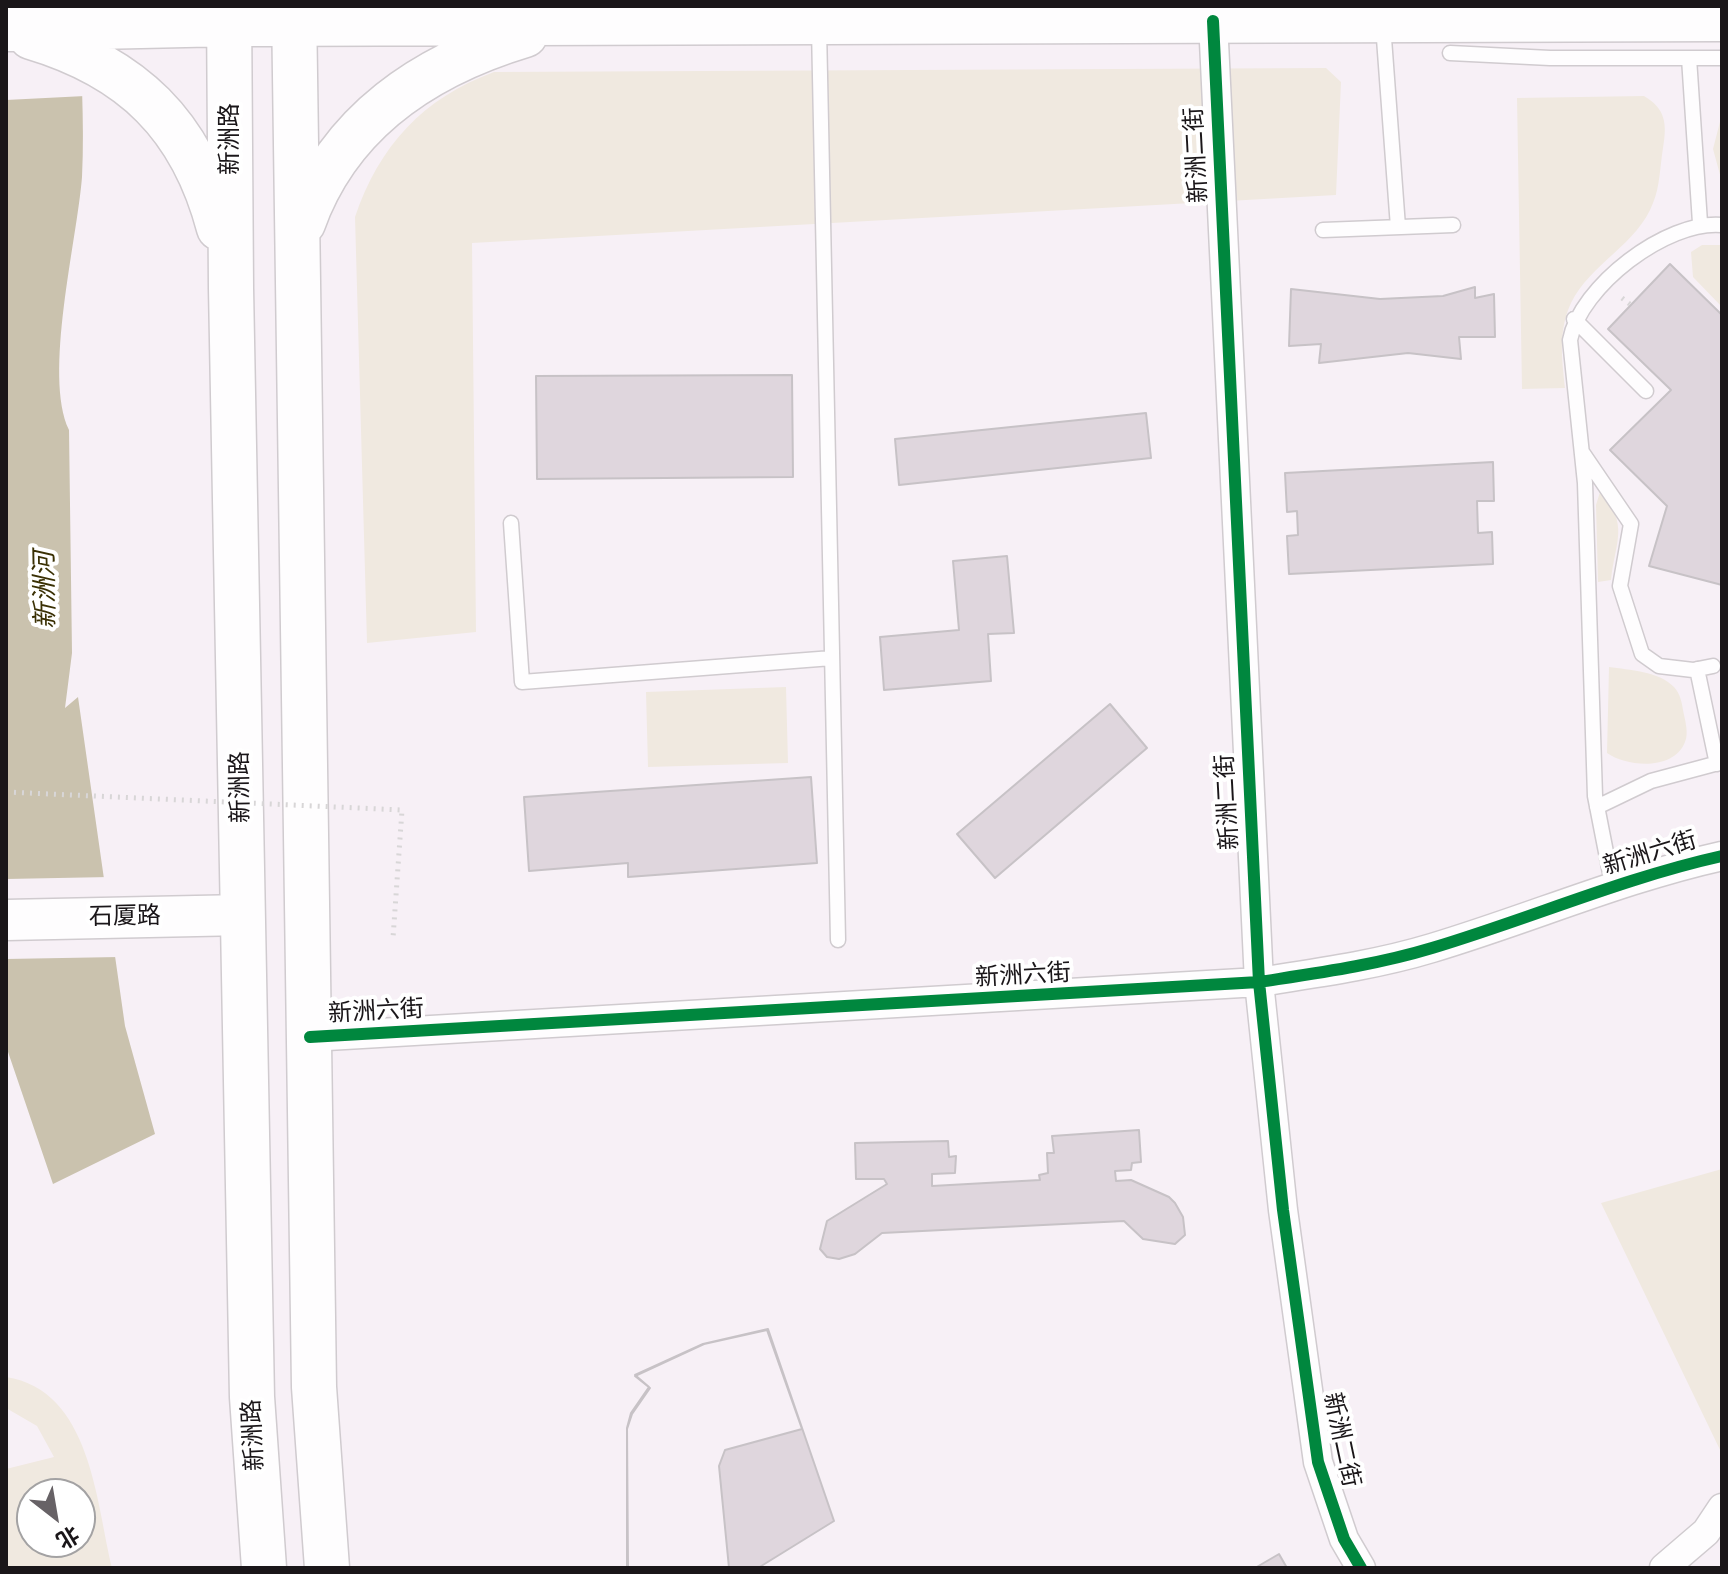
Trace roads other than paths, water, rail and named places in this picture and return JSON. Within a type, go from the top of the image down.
[{"type":"main road","points":[[6,29],[113,26],[229,15],[427,15],[558,25],[1722,19]]},
{"type":"main road","name":"新洲路","points":[[229,15],[231,288],[253,1410],[264,1568]]},
{"type":"main road","points":[[294,15],[314,1387],[327,1568]]},
{"type":"main road","points":[[297,240],[316,188],[342,147],[374,114],[410,87],[455,62],[505,41],[558,25]]},
{"type":"main road","points":[[6,29],[104,65],[130,83],[169,121],[197,165],[219,224],[231,288]]},
{"type":"street","name":"新洲二街","points":[[1213,21],[1259,982],[1283,1210],[1318,1462],[1344,1539],[1361,1568]]},
{"type":"street","name":"新洲六街","points":[[310,1037],[1259,982],[1341,970],[1430,949],[1678,866],[1722,856]]},
{"type":"street","name":"石厦路","points":[[6,920],[244,915]]},
{"type":"street","points":[[1664,1568],[1706,1532],[1722,1508]]},
{"type":"lane","points":[[1382,21],[1398,227]]},
{"type":"lane","points":[[819,23],[838,940]]},
{"type":"lane","points":[[1450,53],[1550,58],[1722,58]]},
{"type":"lane","points":[[1689,58],[1700,223]]},
{"type":"lane","points":[[1613,888],[1597,807],[1582,452],[1570,340],[1574,319],[1642,250],[1663,236],[1700,223],[1722,225]]},
{"type":"lane","points":[[1323,230],[1453,225]]},
{"type":"lane","points":[[1574,319],[1646,391]]},
{"type":"lane","points":[[1582,452],[1631,524],[1620,586],[1642,654],[1659,666],[1697,669],[1713,666]]},
{"type":"lane","points":[[511,523],[522,682],[832,658]]},
{"type":"lane","points":[[1597,807],[1651,781],[1719,763],[1697,669]]},
{"type":"water","name":"新洲河","points":[[6,6],[80,6],[82,177],[64,307],[59,376],[62,406],[69,430],[72,653],[65,708],[78,697],[125,1026],[155,1134],[53,1184],[6,1046]]}]
